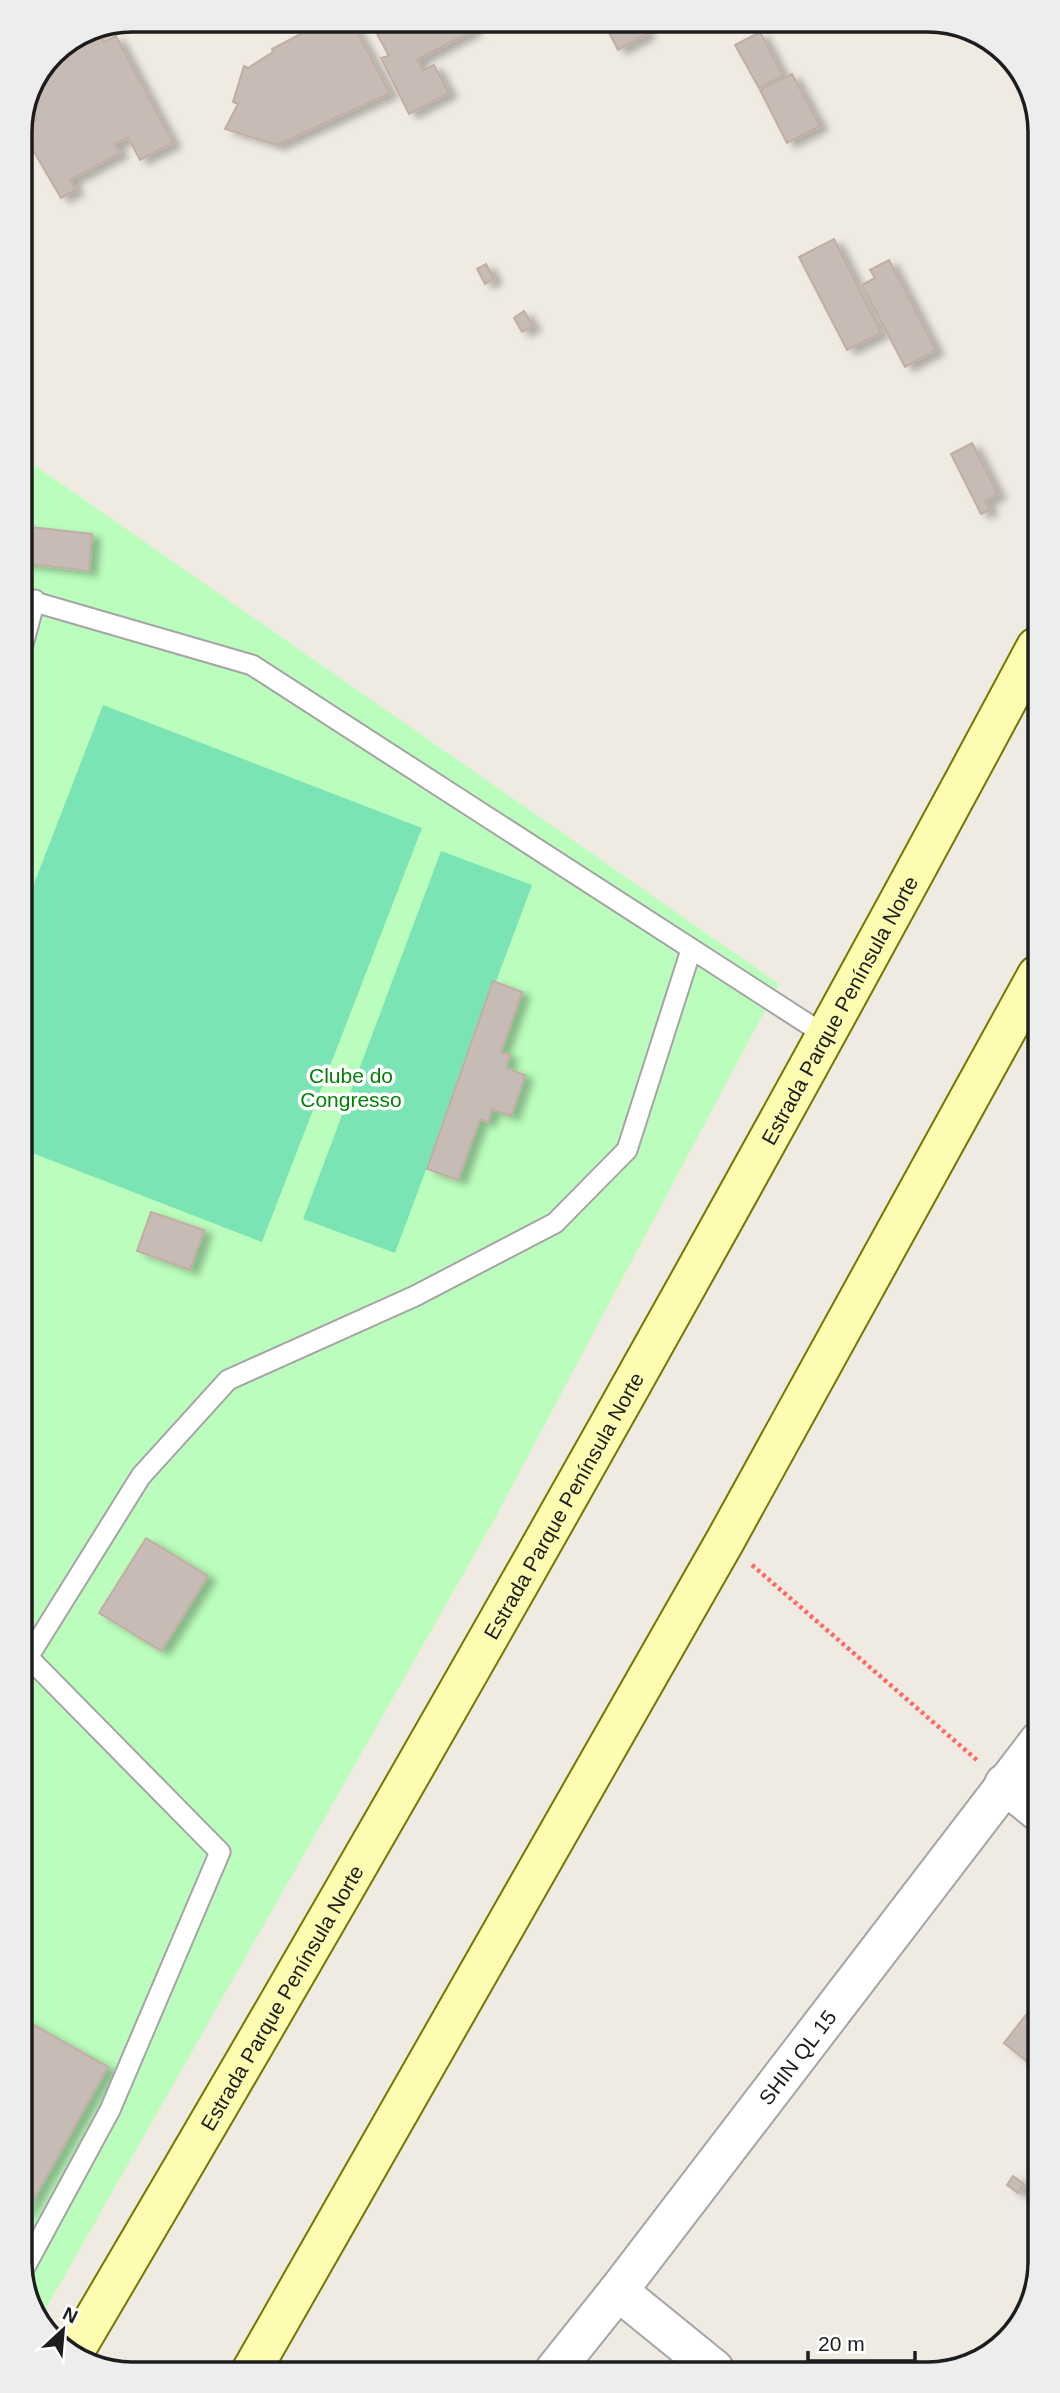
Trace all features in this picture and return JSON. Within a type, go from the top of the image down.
[{"type":"main road","name":"Estrada Parque Península Norte","points":[[78,2346],[328,1923],[825,1035],[1028,662]]},
{"type":"main road","points":[[257,2361],[725,1541],[1028,991]]},
{"type":"street","name":"SHIN QL 15","points":[[562,2362],[1028,1755]]},
{"type":"street","points":[[1004,1784],[1028,1803]]},
{"type":"street","points":[[618,2291],[705,2362]]},
{"type":"lane","points":[[32,600],[252,665],[825,1035]]},
{"type":"lane","points":[[31,1646],[141,1475],[228,1380],[415,1296],[555,1223],[627,1150],[650,1070],[691,950]]},
{"type":"lane","points":[[31,1662],[220,1852],[110,2110],[31,2256]]},
{"type":"path","points":[[725,1541],[1004,1784]]},
{"type":"green space","name":"Clube do Congresso","points":[[32,463],[779,984],[494,1520],[45,2311],[33,2281],[31,2262]]},
{"type":"green space","points":[[103,705],[422,828],[262,1242],[32,1153],[32,890]]},
{"type":"green space","points":[[441,851],[532,885],[395,1253],[303,1219]]},
{"type":"building","points":[[306,31],[357,31],[390,93],[277,145],[225,129],[238,104],[233,102],[244,66],[248,68],[273,52],[272,49]]},
{"type":"building","points":[[376,31],[471,31],[417,60],[423,70],[434,65],[449,93],[409,114],[381,58],[389,56]]},
{"type":"building","points":[[609,32],[646,32],[647,34],[618,50]]},
{"type":"building","points":[[760,32],[783,76],[759,88],[735,45]]},
{"type":"building","points":[[116,36],[173,143],[140,160],[128,137],[115,144],[120,153],[70,180],[76,190],[61,198],[32,148],[33,121],[37,119],[34,113],[35,105],[42,87],[65,56],[99,37],[104,42]]},
{"type":"building","points":[[792,74],[820,126],[787,143],[760,90]]},
{"type":"building","points":[[834,239],[881,333],[847,350],[799,257]]},
{"type":"building","points":[[889,260],[936,350],[905,367],[862,285],[875,278],[870,270]]},
{"type":"building","points":[[486,264],[494,279],[485,284],[477,269]]},
{"type":"building","points":[[524,311],[533,326],[522,332],[514,318]]},
{"type":"building","points":[[972,443],[998,494],[985,501],[990,510],[981,514],[951,454]]},
{"type":"building","points":[[32,527],[92,534],[89,571],[32,564]]},
{"type":"building","points":[[493,981],[522,992],[501,1052],[510,1055],[506,1068],[525,1075],[511,1116],[492,1109],[488,1122],[480,1119],[458,1180],[427,1169]]},
{"type":"building","points":[[151,1212],[204,1230],[190,1270],[137,1251]]},
{"type":"building","points":[[146,1538],[208,1576],[161,1651],[99,1613]]},
{"type":"building","points":[[1028,2012],[1028,2062],[1004,2043]]},
{"type":"building","points":[[31,2023],[108,2067],[31,2204]]},
{"type":"building","points":[[1013,2176],[1024,2184],[1018,2193],[1007,2185]]}]
